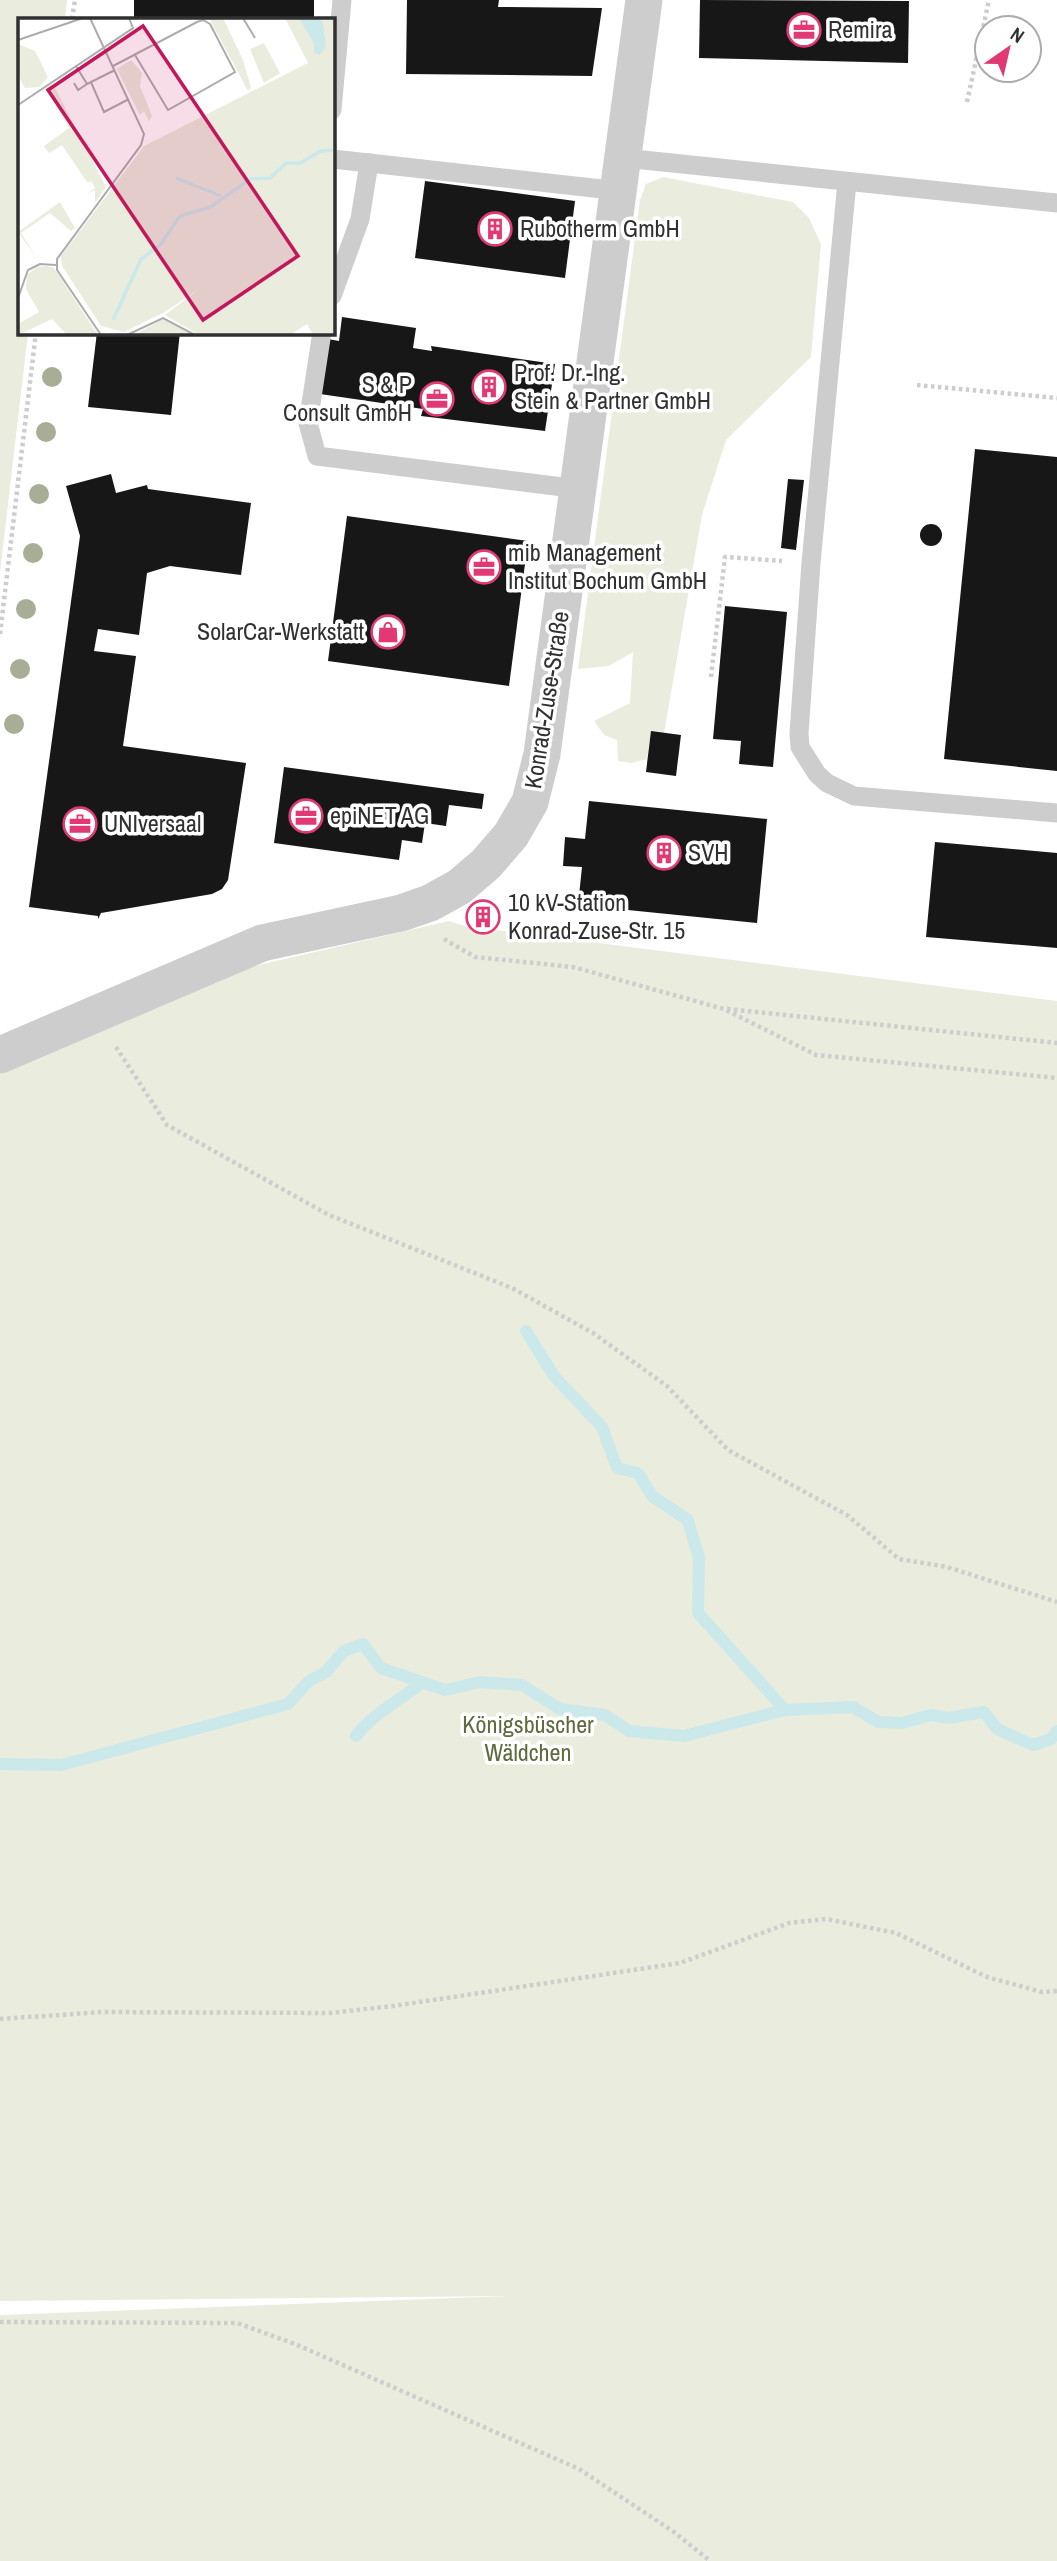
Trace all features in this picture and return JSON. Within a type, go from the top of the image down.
[{"type":"street","name":"Konrad-Zuse-Straße","points":[[0,1055],[262,943],[401,913],[430,903],[459,887],[486,864],[511,835],[530,803],[542,754],[644,0]]},
{"type":"lane","points":[[334,88],[342,0]]},
{"type":"lane","points":[[334,159],[622,175],[847,182],[1057,203]]},
{"type":"lane","points":[[334,290],[360,219],[369,163]]},
{"type":"lane","points":[[847,182],[811,563],[800,747],[817,774],[827,783],[854,796],[1057,813]]},
{"type":"lane","points":[[322,334],[308,423],[317,456],[579,489]]},
{"type":"path","points":[[72,18],[75,0]]},
{"type":"path","points":[[967,102],[989,0]]},
{"type":"path","points":[[0,634],[36,334]]},
{"type":"path","points":[[917,385],[1057,398]]},
{"type":"path","points":[[711,677],[725,557],[811,563]]},
{"type":"path","points":[[401,913],[475,957],[573,967],[724,1009],[1057,1042]]},
{"type":"path","points":[[724,1009],[816,1055],[1057,1078]]},
{"type":"path","points":[[95,1014],[167,1125],[329,1215],[512,1289],[593,1333],[667,1386],[728,1450],[847,1515],[899,1559],[947,1567],[1057,1602]]},
{"type":"path","points":[[0,2019],[103,2012],[330,2013],[393,2007],[680,1963],[789,1923],[826,1919],[896,1933],[986,1977],[1042,1992],[1057,1991]]},
{"type":"path","points":[[0,2322],[237,2323],[295,2344],[579,2469],[674,2532],[710,2561]]},
{"type":"green space","points":[[0,0],[67,0],[65,18],[18,18],[18,334],[28,334],[0,573]]},
{"type":"green space","points":[[663,177],[793,202],[809,218],[821,244],[811,357],[726,440],[702,515],[664,733],[651,732],[647,759],[631,763],[618,761],[617,740],[604,735],[594,721],[630,703],[633,652],[609,666],[578,669],[640,200],[646,184]]},
{"type":"green space","name":"Königsbüscher Wäldchen","points":[[449,921],[465,926],[1057,1001],[1057,2561],[0,2561],[0,2315],[509,2296],[0,2301],[0,1070],[254,966]]},
{"type":"building","points":[[134,0],[314,0],[314,18],[134,18]]},
{"type":"building","points":[[407,0],[499,0],[498,7],[602,8],[592,76],[406,74]]},
{"type":"building","name":"Remira","points":[[700,0],[909,1],[908,63],[699,58]]},
{"type":"building","name":"Rubotherm GmbH","points":[[425,181],[575,201],[565,278],[415,258]]},
{"type":"building","points":[[342,317],[416,328],[413,348],[432,351],[431,346],[555,364],[545,431],[421,416],[423,409],[320,394],[328,339],[339,341]]},
{"type":"building","points":[[97,334],[180,334],[171,415],[88,407]]},
{"type":"building","points":[[975,449],[1057,457],[1057,771],[944,759]]},
{"type":"building","points":[[111,474],[116,493],[147,485],[148,489],[251,503],[241,575],[170,566],[147,573],[139,635],[98,629],[94,651],[136,656],[123,746],[246,763],[228,880],[222,889],[212,894],[101,913],[98,919],[98,916],[29,907],[80,536],[66,486]]},
{"type":"building","points":[[788,479],[804,480],[796,550],[781,548]]},
{"type":"building","points":[[347,516],[528,541],[509,686],[328,661]]},
{"type":"building","points":[[931,524],[939,527],[942,535],[939,543],[931,546],[923,543],[920,535],[923,527]]},
{"type":"building","points":[[725,606],[787,612],[773,767],[739,764],[741,741],[713,739]]},
{"type":"building","points":[[651,731],[681,735],[676,776],[646,772]]},
{"type":"building","points":[[284,767],[484,794],[482,809],[449,805],[446,826],[425,823],[422,843],[402,840],[399,860],[274,843]]},
{"type":"building","name":"SVH","points":[[589,801],[767,819],[757,923],[578,905],[582,867],[563,866],[565,837],[585,839]]},
{"type":"building","points":[[935,842],[1057,853],[1057,948],[926,937]]},
{"type":"building","name":"10 kV-Station Konrad-Zuse-Str. 15","points":[[488,909],[493,916],[478,926],[474,919]]},
{"type":"waterway","points":[[526,1331],[554,1376],[602,1427],[617,1468],[638,1473],[652,1496],[688,1520],[699,1558],[698,1613],[785,1710]]},
{"type":"waterway","points":[[0,1764],[61,1765],[288,1704],[309,1681],[326,1672],[344,1651],[363,1644],[381,1668],[445,1690],[480,1682],[522,1685],[560,1709],[605,1715],[629,1731],[684,1736],[785,1710],[853,1707],[878,1722],[902,1723],[931,1715],[948,1718],[984,1712],[997,1729],[1033,1745],[1051,1739],[1057,1731]]},
{"type":"waterway","points":[[356,1736],[378,1714],[421,1683]]},
{"type":"place","name":"Remira","points":[[804,30]]},
{"type":"place","name":"Rubotherm GmbH","points":[[495,229]]},
{"type":"place","name":"Prof. Dr.-Ing. Stein & Partner GmbH","points":[[489,387]]},
{"type":"place","name":"S & P Consult GmbH","points":[[437,399]]},
{"type":"place","name":"mib Management Institut Bochum GmbH","points":[[484,567]]},
{"type":"place","name":"SolarCar-Werkstatt","points":[[388,632]]},
{"type":"place","name":"epiNET AG","points":[[306,816]]},
{"type":"place","name":"UNIversaal","points":[[80,824]]},
{"type":"place","name":"SVH","points":[[664,853]]},
{"type":"place","name":"10 kV-Station Konrad-Zuse-Str. 15","points":[[483,917]]}]
